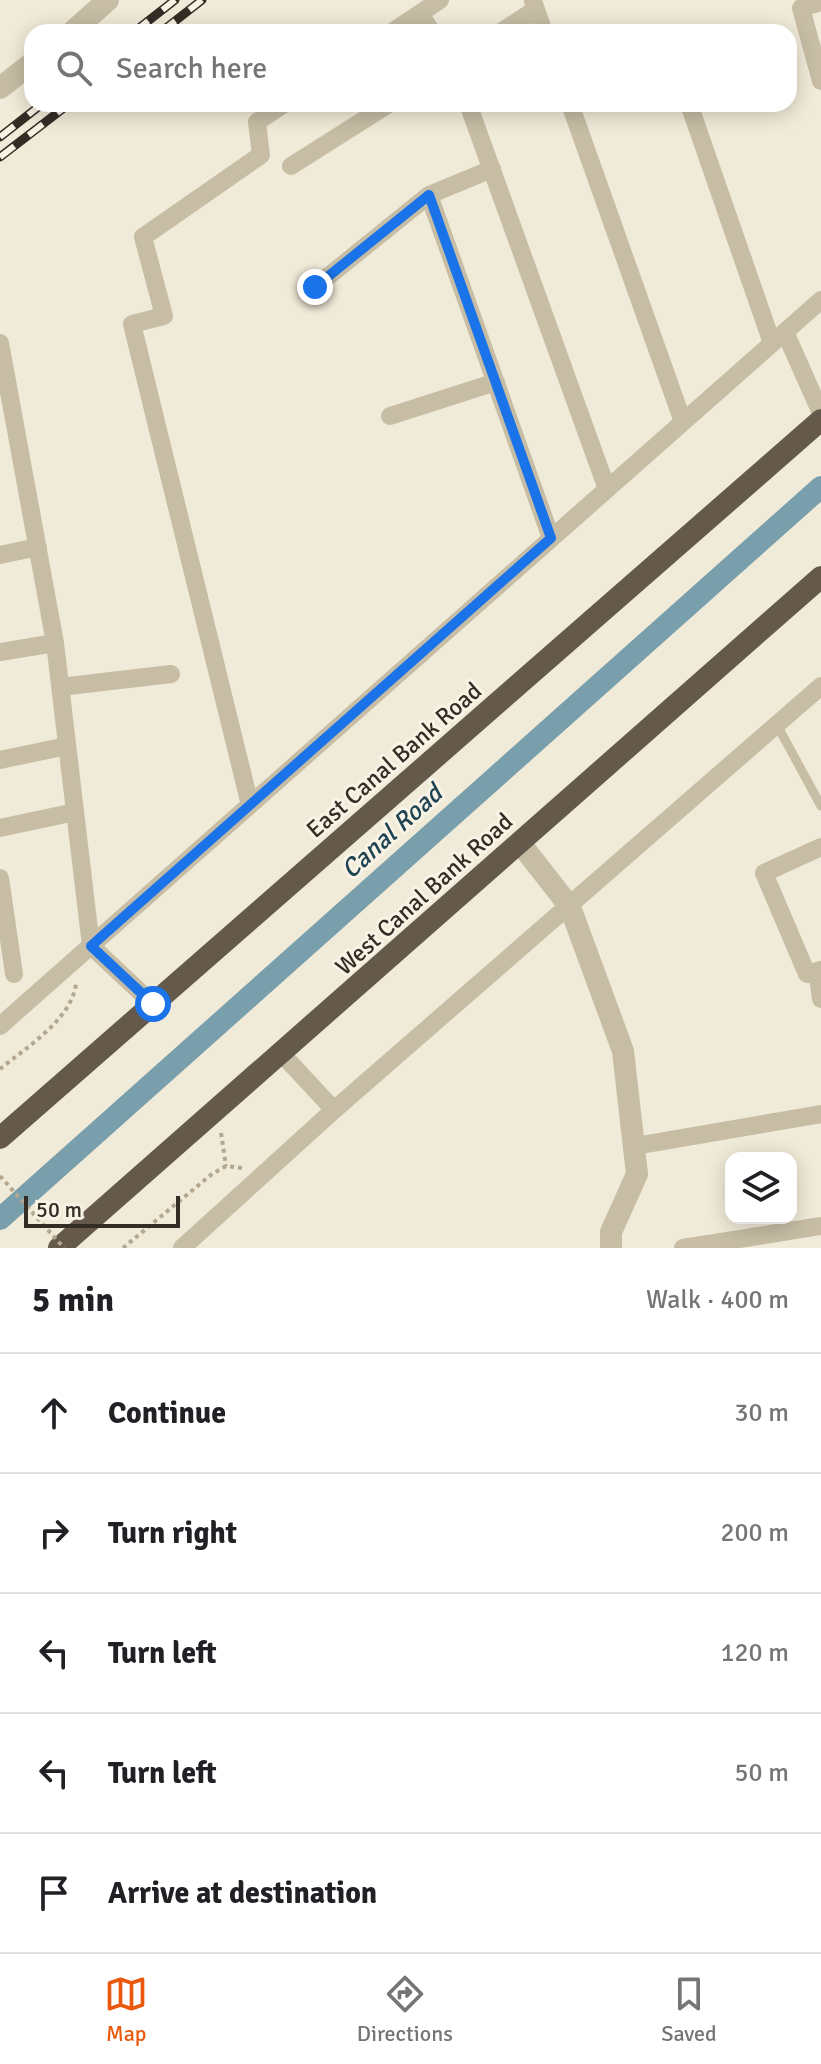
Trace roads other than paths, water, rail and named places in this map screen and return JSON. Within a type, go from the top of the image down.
[{"type":"highway","name":"East Canal Bank Road","points":[[0,1138],[821,420]]},
{"type":"highway","name":"West Canal Bank Road","points":[[62,1248],[821,577]]},
{"type":"street","points":[[81,24],[108,0]]},
{"type":"street","points":[[404,24],[440,0]]},
{"type":"street","points":[[821,2],[801,8],[821,81]]},
{"type":"street","points":[[511,24],[534,5],[541,24]]},
{"type":"street","points":[[420,14],[427,24]]},
{"type":"street","points":[[0,88],[24,69]]},
{"type":"street","points":[[250,805],[132,324],[164,316],[143,237],[261,155],[257,122],[272,112]]},
{"type":"street","points":[[291,166],[376,112]]},
{"type":"street","points":[[471,112],[607,489]]},
{"type":"street","points":[[573,112],[683,422]]},
{"type":"street","points":[[692,112],[778,338],[821,413]]},
{"type":"street","points":[[315,287],[429,195],[492,169]]},
{"type":"street","points":[[429,195],[551,538]]},
{"type":"street","points":[[0,1026],[821,300]]},
{"type":"street","points":[[0,343],[55,643],[75,812],[85,951],[153,1004]]},
{"type":"street","points":[[390,416],[496,382]]},
{"type":"street","points":[[0,555],[38,547]]},
{"type":"street","points":[[0,652],[55,643]]},
{"type":"street","points":[[60,687],[171,674]]},
{"type":"street","points":[[182,1248],[334,1110],[821,686]]},
{"type":"street","points":[[0,760],[67,746]]},
{"type":"street","points":[[0,828],[75,812]]},
{"type":"street","points":[[520,843],[570,907],[623,1051],[635,1146],[636,1180],[611,1232],[611,1248]]},
{"type":"street","points":[[821,847],[764,873],[807,974],[819,970],[821,999]]},
{"type":"street","points":[[0,878],[14,974]]},
{"type":"street","points":[[282,1054],[334,1110]]},
{"type":"street","points":[[635,1146],[821,1114]]},
{"type":"street","points":[[683,1248],[821,1226]]},
{"type":"lane","points":[[777,725],[821,806]]},
{"type":"waterway","name":"Canal Road","points":[[0,1219],[821,487]]},
{"type":"railway","points":[[144,24],[175,0]]},
{"type":"railway","points":[[171,24],[202,0]]},
{"type":"railway","points":[[0,137],[32,112]]},
{"type":"railway","points":[[0,157],[59,112]]}]
